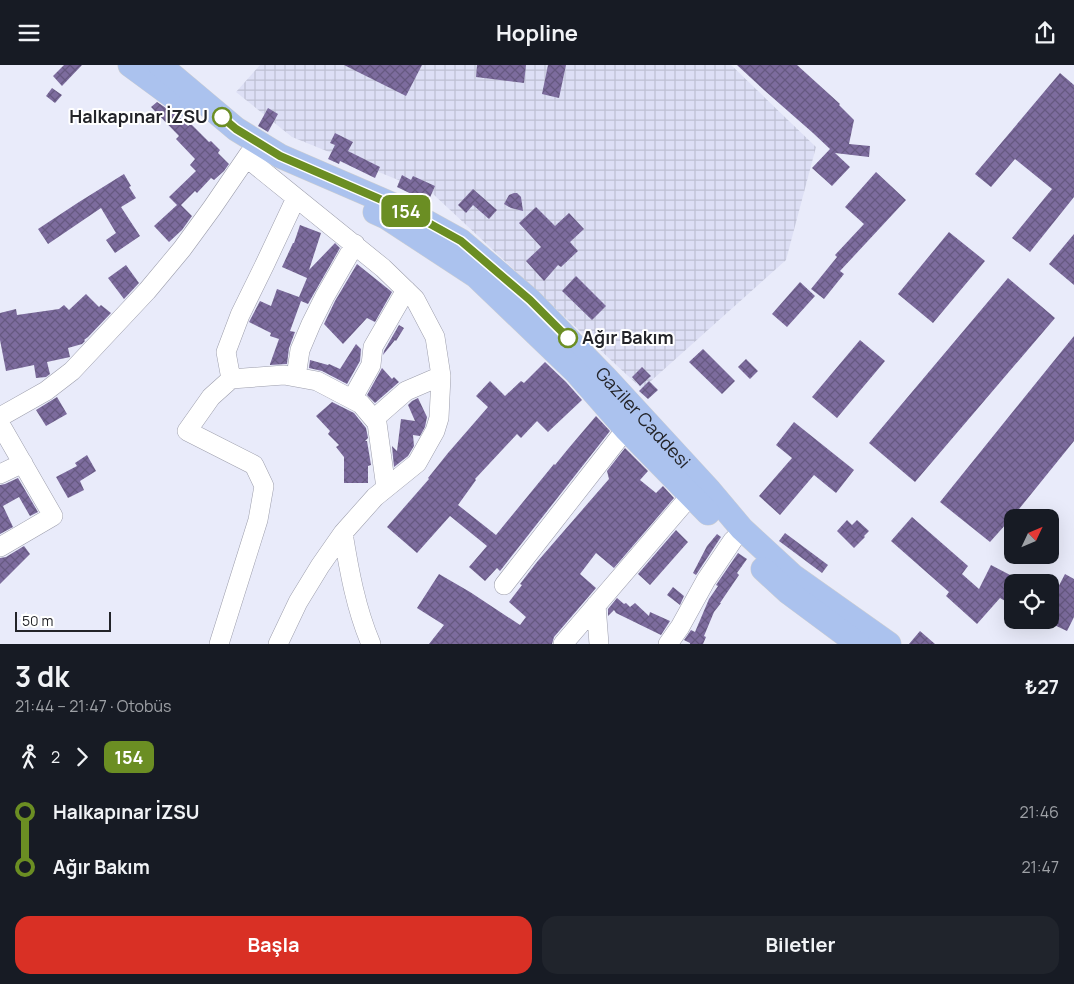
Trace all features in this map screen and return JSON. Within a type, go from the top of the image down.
[{"type":"main road","name":"Gaziler Caddesi","points":[[144,67],[248,156],[386,217],[476,276],[576,372],[626,429],[692,495],[733,540],[788,592],[858,644]]},
{"type":"main road","name":"Gaziler Caddesi","points":[[144,67],[236,129],[280,156],[405,210],[461,241],[537,307],[605,377],[710,491],[742,529],[793,576],[889,644]]},
{"type":"street","points":[[0,417],[46,391],[72,371],[148,291],[182,249],[248,156],[296,198],[355,244],[415,299],[435,337],[441,376],[439,419],[435,431],[417,463],[374,497],[343,533],[298,602],[278,644]]},
{"type":"street","points":[[232,379],[226,353],[240,315],[296,198]]},
{"type":"street","points":[[296,377],[300,350],[311,324],[355,244]]},
{"type":"street","points":[[352,399],[370,365],[373,347],[406,290]]},
{"type":"street","points":[[219,644],[258,520],[264,486],[254,465],[187,431],[211,397],[232,379],[284,375],[317,381],[352,399],[360,404],[376,423],[386,488]]},
{"type":"street","points":[[374,419],[406,391],[441,376]]},
{"type":"street","points":[[0,424],[53,516],[0,547]]},
{"type":"street","points":[[504,585],[626,429]]},
{"type":"street","points":[[0,474],[23,463]]},
{"type":"street","points":[[563,644],[692,495]]},
{"type":"street","points":[[343,533],[349,572],[371,644]]},
{"type":"street","points":[[668,644],[680,627],[706,580],[733,540]]},
{"type":"street","points":[[596,605],[599,644]]},
{"type":"shaded area","points":[[260,65],[731,65],[816,147],[786,260],[642,389],[433,194],[292,137],[236,92]]},
{"type":"building","points":[[64,65],[82,65],[62,86],[53,76]]},
{"type":"building","points":[[344,65],[422,65],[406,96]]},
{"type":"building","points":[[477,65],[526,65],[524,83],[476,77]]},
{"type":"building","points":[[548,65],[566,65],[559,98],[542,94]]},
{"type":"building","points":[[737,65],[797,65],[840,104],[854,120],[849,144],[870,146],[869,157],[835,153],[850,167],[832,186],[812,168],[830,149]]},
{"type":"building","points":[[1060,73],[1074,85],[1074,197],[1030,252],[1012,238],[1052,189],[1015,159],[991,187],[975,174]]},
{"type":"building","points":[[52,88],[62,95],[55,103],[46,96]]},
{"type":"building","points":[[157,102],[178,116],[188,126],[191,124],[209,142],[211,141],[220,150],[218,153],[229,164],[214,180],[211,178],[197,193],[195,191],[181,205],[192,216],[182,230],[169,242],[154,226],[177,205],[169,197],[196,171],[190,165],[195,159],[176,139],[179,136],[151,107]]},
{"type":"building","points":[[268,108],[278,114],[268,132],[258,126]]},
{"type":"building","points":[[335,133],[353,142],[348,151],[380,167],[375,178],[340,161],[339,164],[328,159],[335,145],[330,143]]},
{"type":"building","points":[[876,172],[906,200],[840,271],[844,274],[824,299],[811,289],[837,257],[835,255],[864,224],[845,207]]},
{"type":"building","points":[[124,174],[136,198],[121,207],[140,236],[115,253],[106,240],[116,233],[101,208],[48,244],[38,229]]},
{"type":"building","points":[[402,175],[411,180],[413,176],[435,186],[428,202],[397,187]]},
{"type":"building","points":[[473,189],[497,210],[489,219],[473,205],[466,213],[458,205]]},
{"type":"building","points":[[514,193],[521,197],[523,211],[504,204],[509,195]]},
{"type":"building","points":[[536,207],[555,226],[569,213],[584,229],[570,242],[578,251],[561,267],[558,265],[544,281],[526,261],[541,247],[519,223]]},
{"type":"building","points":[[300,225],[321,233],[309,270],[335,243],[340,248],[308,304],[301,301],[290,331],[295,332],[289,348],[287,364],[270,365],[279,339],[270,336],[271,333],[249,322],[260,301],[271,306],[277,289],[299,297],[307,278],[282,267],[294,243]]},
{"type":"building","points":[[949,232],[985,261],[933,323],[898,294]]},
{"type":"building","points":[[1074,234],[1074,285],[1049,264]]},
{"type":"building","points":[[357,264],[392,292],[375,322],[367,318],[343,344],[324,324]]},
{"type":"building","points":[[126,265],[139,283],[124,299],[108,278]]},
{"type":"building","points":[[576,276],[606,306],[592,320],[562,291]]},
{"type":"building","points":[[1008,278],[1055,318],[915,482],[869,443]]},
{"type":"building","points":[[800,282],[815,296],[787,327],[772,314]]},
{"type":"building","points":[[86,294],[99,307],[101,305],[111,313],[82,344],[68,348],[70,357],[47,362],[50,374],[46,377],[36,378],[34,365],[6,371],[0,340],[0,313],[16,309],[17,315],[59,309],[64,305],[69,310]]},
{"type":"building","points":[[399,325],[404,328],[396,341],[383,355],[384,351]]},
{"type":"building","points":[[1074,336],[1074,441],[1019,509],[1004,509],[1004,526],[990,542],[940,502]]},
{"type":"building","points":[[860,340],[885,361],[837,418],[812,397]]},
{"type":"building","points":[[356,344],[361,349],[360,361],[347,384],[322,371],[309,368],[310,360],[329,364],[340,369]]},
{"type":"building","points":[[703,349],[735,381],[722,394],[689,362]]},
{"type":"building","points":[[746,359],[758,371],[750,379],[738,367]]},
{"type":"building","points":[[545,362],[582,400],[548,432],[537,421],[521,438],[517,434],[475,479],[458,505],[496,535],[596,416],[610,431],[500,571],[497,568],[485,581],[469,567],[487,546],[450,516],[417,553],[387,527],[488,407],[476,396],[490,381],[505,396],[521,381],[524,383]]},
{"type":"building","points":[[642,367],[651,376],[640,386],[632,377]]},
{"type":"building","points":[[382,368],[392,379],[394,377],[399,382],[375,403],[367,395]]},
{"type":"building","points":[[649,381],[658,390],[648,399],[639,391]]},
{"type":"building","points":[[57,397],[67,414],[46,426],[36,410]]},
{"type":"building","points":[[418,398],[427,417],[425,427],[420,436],[413,435],[414,446],[408,456],[394,467],[392,446],[397,451],[401,419],[415,421],[408,405]]},
{"type":"building","points":[[332,402],[354,413],[366,428],[368,438],[365,441],[367,441],[371,465],[368,466],[368,483],[344,483],[344,457],[336,447],[339,445],[328,434],[330,431],[316,416]]},
{"type":"building","points":[[794,422],[854,470],[836,493],[814,475],[780,515],[759,496],[792,458],[776,445]]},
{"type":"building","points":[[625,448],[648,471],[640,480],[656,493],[663,486],[674,498],[614,568],[596,553],[580,574],[596,588],[554,637],[552,644],[429,644],[444,625],[417,608],[439,574],[520,625],[526,617],[509,602],[537,562],[609,479],[607,471]]},
{"type":"building","points":[[87,455],[96,471],[80,481],[84,490],[68,498],[56,477],[77,466],[75,463]]},
{"type":"building","points":[[18,478],[38,512],[30,516],[19,497],[3,506],[13,527],[0,534],[0,485]]},
{"type":"building","points":[[912,517],[968,566],[962,574],[979,589],[991,565],[1008,574],[1004,574],[1004,600],[1000,598],[977,624],[946,596],[949,592],[891,541]]},
{"type":"building","points":[[847,520],[852,525],[857,520],[869,531],[854,548],[837,531]]},
{"type":"building","points":[[676,530],[688,542],[650,585],[638,574]]},
{"type":"building","points":[[785,533],[828,565],[822,573],[779,541]]},
{"type":"building","points":[[717,534],[721,537],[696,575],[693,573],[707,546]]},
{"type":"building","points":[[24,546],[30,554],[0,584],[0,558],[6,557]]},
{"type":"building","points":[[738,553],[747,559],[737,573],[739,575],[714,612],[704,636],[706,637],[703,644],[690,644],[684,640],[691,630],[695,632],[709,599],[718,586],[716,585]]},
{"type":"building","points":[[1065,574],[1074,579],[1074,617],[1067,631],[1059,627],[1059,586]]},
{"type":"building","points":[[673,587],[684,596],[680,605],[667,595]]},
{"type":"building","points":[[617,598],[630,607],[635,603],[649,616],[650,612],[670,621],[661,635],[616,613],[614,610],[608,616],[608,609]]},
{"type":"building","points":[[920,631],[935,644],[909,644]]},
{"type":"bus line","name":"154","points":[[222,117],[236,129],[280,156],[405,210],[461,241],[530,300],[568,338]]},
{"type":"place","name":"Halkapınar İZSU","points":[[222,117]]},
{"type":"place","name":"Ağır Bakım","points":[[568,338]]}]
